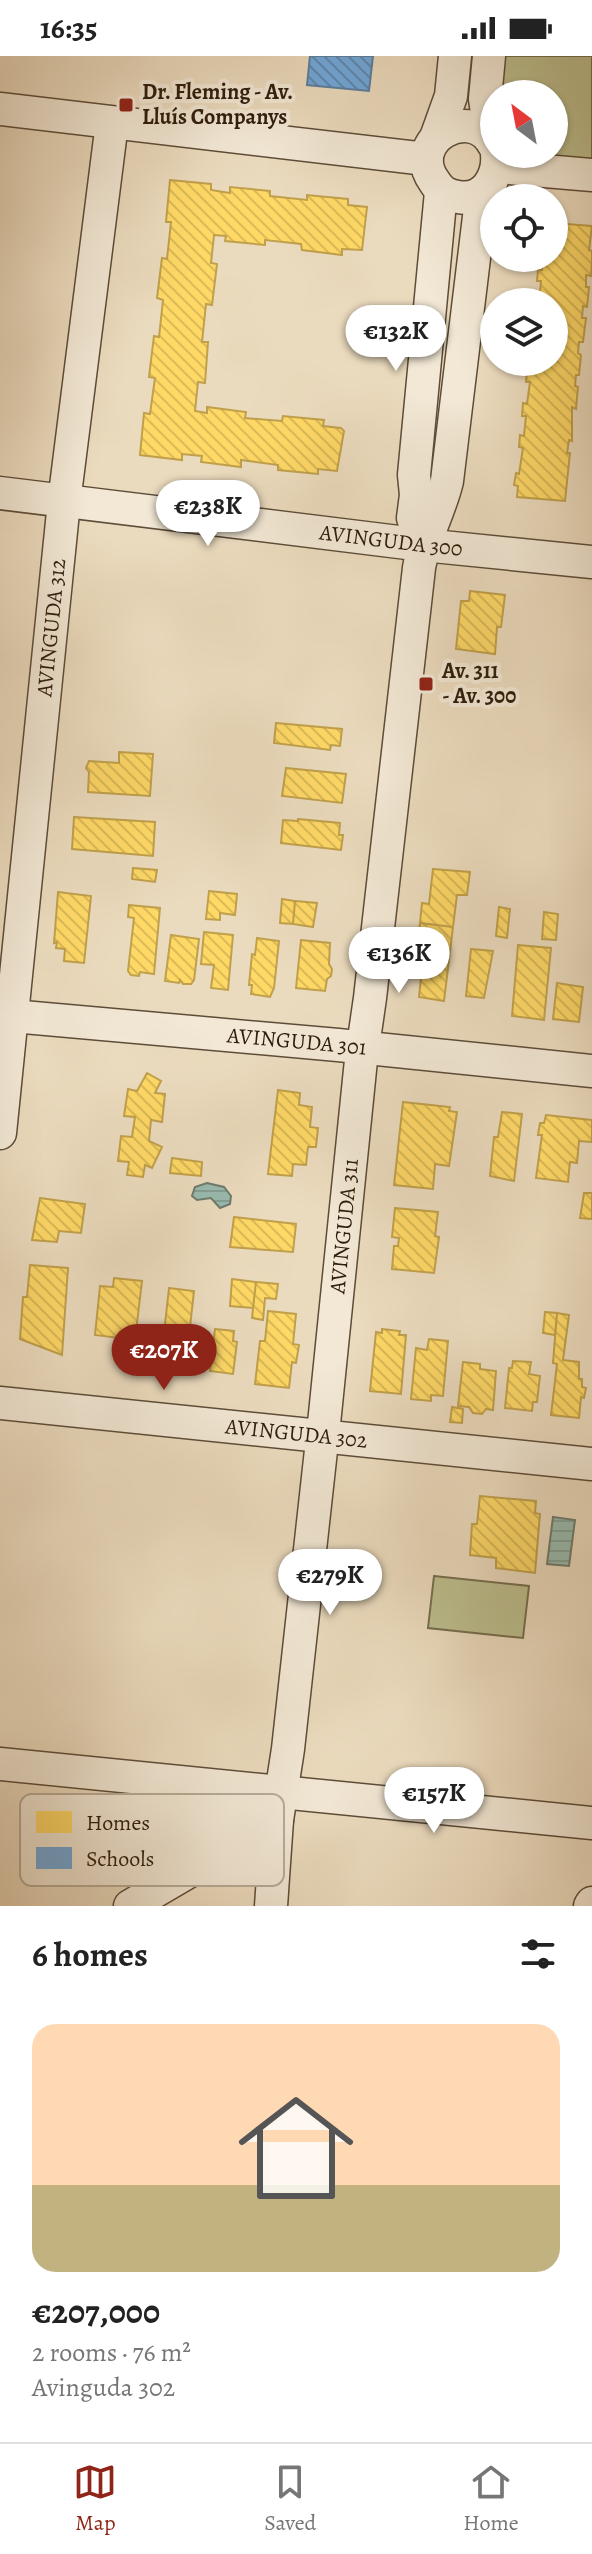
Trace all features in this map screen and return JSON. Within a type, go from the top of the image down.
[{"type":"street","points":[[455,56],[451,96],[432,147],[430,176],[441,192],[461,198],[485,168]]},
{"type":"street","points":[[487,80],[489,56]]},
{"type":"street","points":[[0,109],[112,123],[432,147],[452,127],[465,125],[480,129]]},
{"type":"street","name":"AVINGUDA 312","points":[[0,1133],[14,861],[112,123]]},
{"type":"street","points":[[423,545],[443,499],[447,481],[491,168]]},
{"type":"street","points":[[548,168],[592,175]]},
{"type":"street","points":[[423,545],[413,518],[416,495],[414,475],[441,192]]},
{"type":"street","name":"AVINGUDA 300","points":[[0,493],[423,545],[592,562]]},
{"type":"street","name":"AVINGUDA 311","points":[[280,1794],[363,1047],[423,545]]},
{"type":"street","name":"AVINGUDA 301","points":[[6,1015],[592,1071]]},
{"type":"street","name":"AVINGUDA 302","points":[[0,1403],[592,1464]]},
{"type":"street","points":[[0,1764],[199,1794]]},
{"type":"street","points":[[284,1806],[592,1823]]},
{"type":"street","points":[[130,1906],[160,1886]]},
{"type":"street","name":"AVINGUDA 311","points":[[271,1906],[273,1886]]},
{"type":"green space","points":[[503,56],[592,56],[592,162],[568,159],[568,80],[500,80]]},
{"type":"green space","points":[[434,1576],[529,1586],[523,1638],[428,1628]]},
{"type":"water","points":[[207,1183],[224,1187],[231,1196],[230,1204],[220,1208],[211,1198],[197,1200],[192,1196],[195,1187]]},
{"type":"water","points":[[553,1517],[575,1520],[569,1566],[547,1564]]},
{"type":"building: Homes","points":[[170,180],[211,184],[211,190],[230,193],[230,187],[270,191],[270,196],[307,200],[307,195],[348,199],[348,205],[367,207],[362,250],[342,249],[342,255],[302,250],[301,244],[265,240],[265,245],[225,241],[226,236],[214,235],[211,263],[217,264],[212,305],[206,304],[202,342],[208,342],[205,383],[198,382],[195,411],[207,413],[207,407],[246,412],[245,418],[282,421],[283,416],[324,420],[323,426],[344,431],[337,471],[318,469],[318,474],[278,470],[278,465],[241,460],[241,467],[201,462],[202,456],[182,454],[182,460],[140,455],[144,413],[150,414],[155,378],[149,377],[154,336],[159,337],[163,300],[157,298],[162,258],[167,259],[171,222],[166,222]]},
{"type":"building: Homes","points":[[568,224],[592,226],[589,250],[592,251],[591,276],[586,275],[586,287],[589,287],[587,307],[583,306],[582,318],[586,318],[583,342],[579,342],[578,353],[581,355],[579,375],[576,375],[576,409],[572,407],[572,441],[569,440],[567,453],[570,453],[565,501],[517,497],[518,486],[514,485],[516,473],[519,474],[523,448],[519,447],[520,435],[524,436],[526,416],[522,416],[523,403],[527,404],[530,382],[526,382],[526,376],[568,376],[568,288],[540,288],[538,272],[568,272]]},
{"type":"building: Homes","points":[[470,591],[505,595],[501,627],[497,627],[495,654],[456,649],[461,601],[469,601]]},
{"type":"building: Homes","points":[[276,723],[342,729],[340,746],[331,745],[330,750],[274,743]]},
{"type":"building: Homes","points":[[119,752],[153,754],[150,796],[88,792],[89,772],[86,768],[89,761],[119,763]]},
{"type":"building: Homes","points":[[286,768],[346,774],[342,803],[282,796]]},
{"type":"building: Homes","points":[[74,817],[155,822],[153,856],[72,849]]},
{"type":"building: Homes","points":[[283,820],[340,823],[339,835],[343,835],[341,850],[281,843]]},
{"type":"building: Homes","points":[[133,868],[157,870],[155,882],[132,879]]},
{"type":"building: Homes","points":[[433,869],[470,872],[467,895],[457,895],[453,927],[420,923],[422,903],[429,904]]},
{"type":"building: Homes","points":[[209,891],[237,894],[235,915],[220,913],[220,920],[206,919]]},
{"type":"building: Homes","points":[[58,892],[91,896],[84,963],[64,961],[65,949],[56,948],[57,942],[54,943]]},
{"type":"building: Homes","points":[[282,899],[295,901],[293,924],[280,923]]},
{"type":"building: Homes","points":[[295,901],[317,903],[313,927],[293,924]]},
{"type":"building: Homes","points":[[129,905],[160,908],[154,974],[140,972],[139,976],[131,975],[128,971],[134,918],[128,917]]},
{"type":"building: Homes","points":[[499,907],[510,909],[507,938],[496,936]]},
{"type":"building: Homes","points":[[544,912],[558,914],[556,940],[542,939]]},
{"type":"building: Homes","points":[[420,923],[453,927],[444,1001],[419,997],[424,948],[418,947]]},
{"type":"building: Homes","points":[[204,932],[233,935],[228,990],[211,988],[214,965],[201,964]]},
{"type":"building: Homes","points":[[171,935],[199,939],[191,984],[183,984],[180,980],[179,983],[165,981]]},
{"type":"building: Homes","points":[[257,938],[279,941],[274,988],[270,997],[251,994],[252,985],[249,985]]},
{"type":"building: Homes","points":[[301,940],[330,943],[329,964],[332,969],[325,991],[296,988]]},
{"type":"building: Homes","points":[[518,945],[551,948],[544,1020],[512,1016]]},
{"type":"building: Homes","points":[[471,949],[493,951],[484,998],[466,996]]},
{"type":"building: Homes","points":[[557,983],[583,987],[579,1022],[553,1019]]},
{"type":"building: Homes","points":[[147,1073],[161,1081],[155,1093],[165,1094],[162,1122],[151,1120],[149,1141],[162,1147],[152,1168],[145,1165],[143,1177],[127,1175],[129,1162],[118,1161],[121,1136],[132,1137],[135,1117],[124,1116],[128,1089],[137,1091]]},
{"type":"building: Homes","points":[[278,1090],[300,1093],[299,1105],[312,1107],[310,1127],[318,1128],[316,1147],[308,1147],[306,1165],[293,1164],[292,1176],[268,1174]]},
{"type":"building: Homes","points":[[403,1102],[450,1107],[449,1111],[457,1112],[449,1166],[435,1164],[433,1189],[394,1185]]},
{"type":"building: Homes","points":[[502,1112],[522,1114],[514,1181],[490,1176],[494,1137],[498,1137]]},
{"type":"building: Homes","points":[[546,1115],[592,1120],[592,1142],[579,1141],[577,1163],[570,1162],[568,1182],[536,1178],[542,1135],[538,1135],[540,1123],[544,1123]]},
{"type":"building: Homes","points":[[172,1158],[202,1162],[201,1176],[170,1173]]},
{"type":"building: Homes","points":[[584,1193],[592,1193],[592,1219],[580,1218]]},
{"type":"building: Homes","points":[[40,1198],[85,1204],[81,1233],[59,1231],[57,1242],[32,1240]]},
{"type":"building: Homes","points":[[395,1208],[438,1212],[435,1236],[439,1237],[434,1273],[392,1269],[394,1246],[398,1246],[399,1238],[392,1237]]},
{"type":"building: Homes","points":[[234,1217],[296,1224],[293,1252],[230,1247]]},
{"type":"building: Homes","points":[[30,1265],[68,1268],[62,1355],[20,1339],[23,1297],[27,1297]]},
{"type":"building: Homes","points":[[114,1278],[142,1281],[135,1340],[95,1335],[100,1286],[113,1287]]},
{"type":"building: Homes","points":[[232,1279],[256,1282],[253,1308],[230,1306]]},
{"type":"building: Homes","points":[[256,1282],[278,1284],[276,1299],[265,1298],[263,1320],[252,1318]]},
{"type":"building: Homes","points":[[169,1288],[194,1291],[188,1345],[163,1342]]},
{"type":"building: Homes","points":[[268,1311],[296,1314],[293,1344],[299,1345],[296,1363],[292,1362],[289,1388],[255,1384],[260,1341],[265,1341]]},
{"type":"building: Homes","points":[[545,1312],[557,1313],[555,1335],[543,1333]]},
{"type":"building: Homes","points":[[557,1313],[569,1315],[563,1360],[579,1362],[579,1379],[582,1379],[582,1387],[586,1388],[584,1398],[581,1397],[579,1418],[551,1415],[557,1364],[553,1363]]},
{"type":"building: Homes","points":[[215,1329],[234,1331],[233,1341],[237,1342],[233,1374],[210,1371]]},
{"type":"building: Homes","points":[[382,1329],[400,1331],[399,1335],[406,1335],[401,1394],[370,1391],[376,1332],[382,1333]]},
{"type":"building: Homes","points":[[429,1339],[448,1341],[443,1396],[431,1395],[431,1401],[411,1399],[416,1348],[427,1350]]},
{"type":"building: Homes","points":[[513,1361],[531,1362],[529,1374],[540,1376],[537,1402],[533,1402],[532,1411],[505,1408],[509,1368],[512,1368]]},
{"type":"building: Homes","points":[[463,1362],[480,1364],[480,1369],[496,1371],[493,1410],[473,1413],[469,1407],[458,1406]]},
{"type":"building: Homes","points":[[452,1407],[463,1409],[462,1423],[450,1422]]},
{"type":"building: Homes","points":[[480,1496],[536,1501],[535,1513],[540,1514],[535,1573],[496,1568],[496,1558],[470,1555],[472,1524],[477,1524]]},
{"type":"building: Schools","points":[[310,56],[373,56],[369,91],[307,85]]},
{"type":"place","name":"Dr. Fleming - Av. Lluís Companys","points":[[126,105]]},
{"type":"place","name":"Av. 311 - Av. 300","points":[[426,684]]}]
